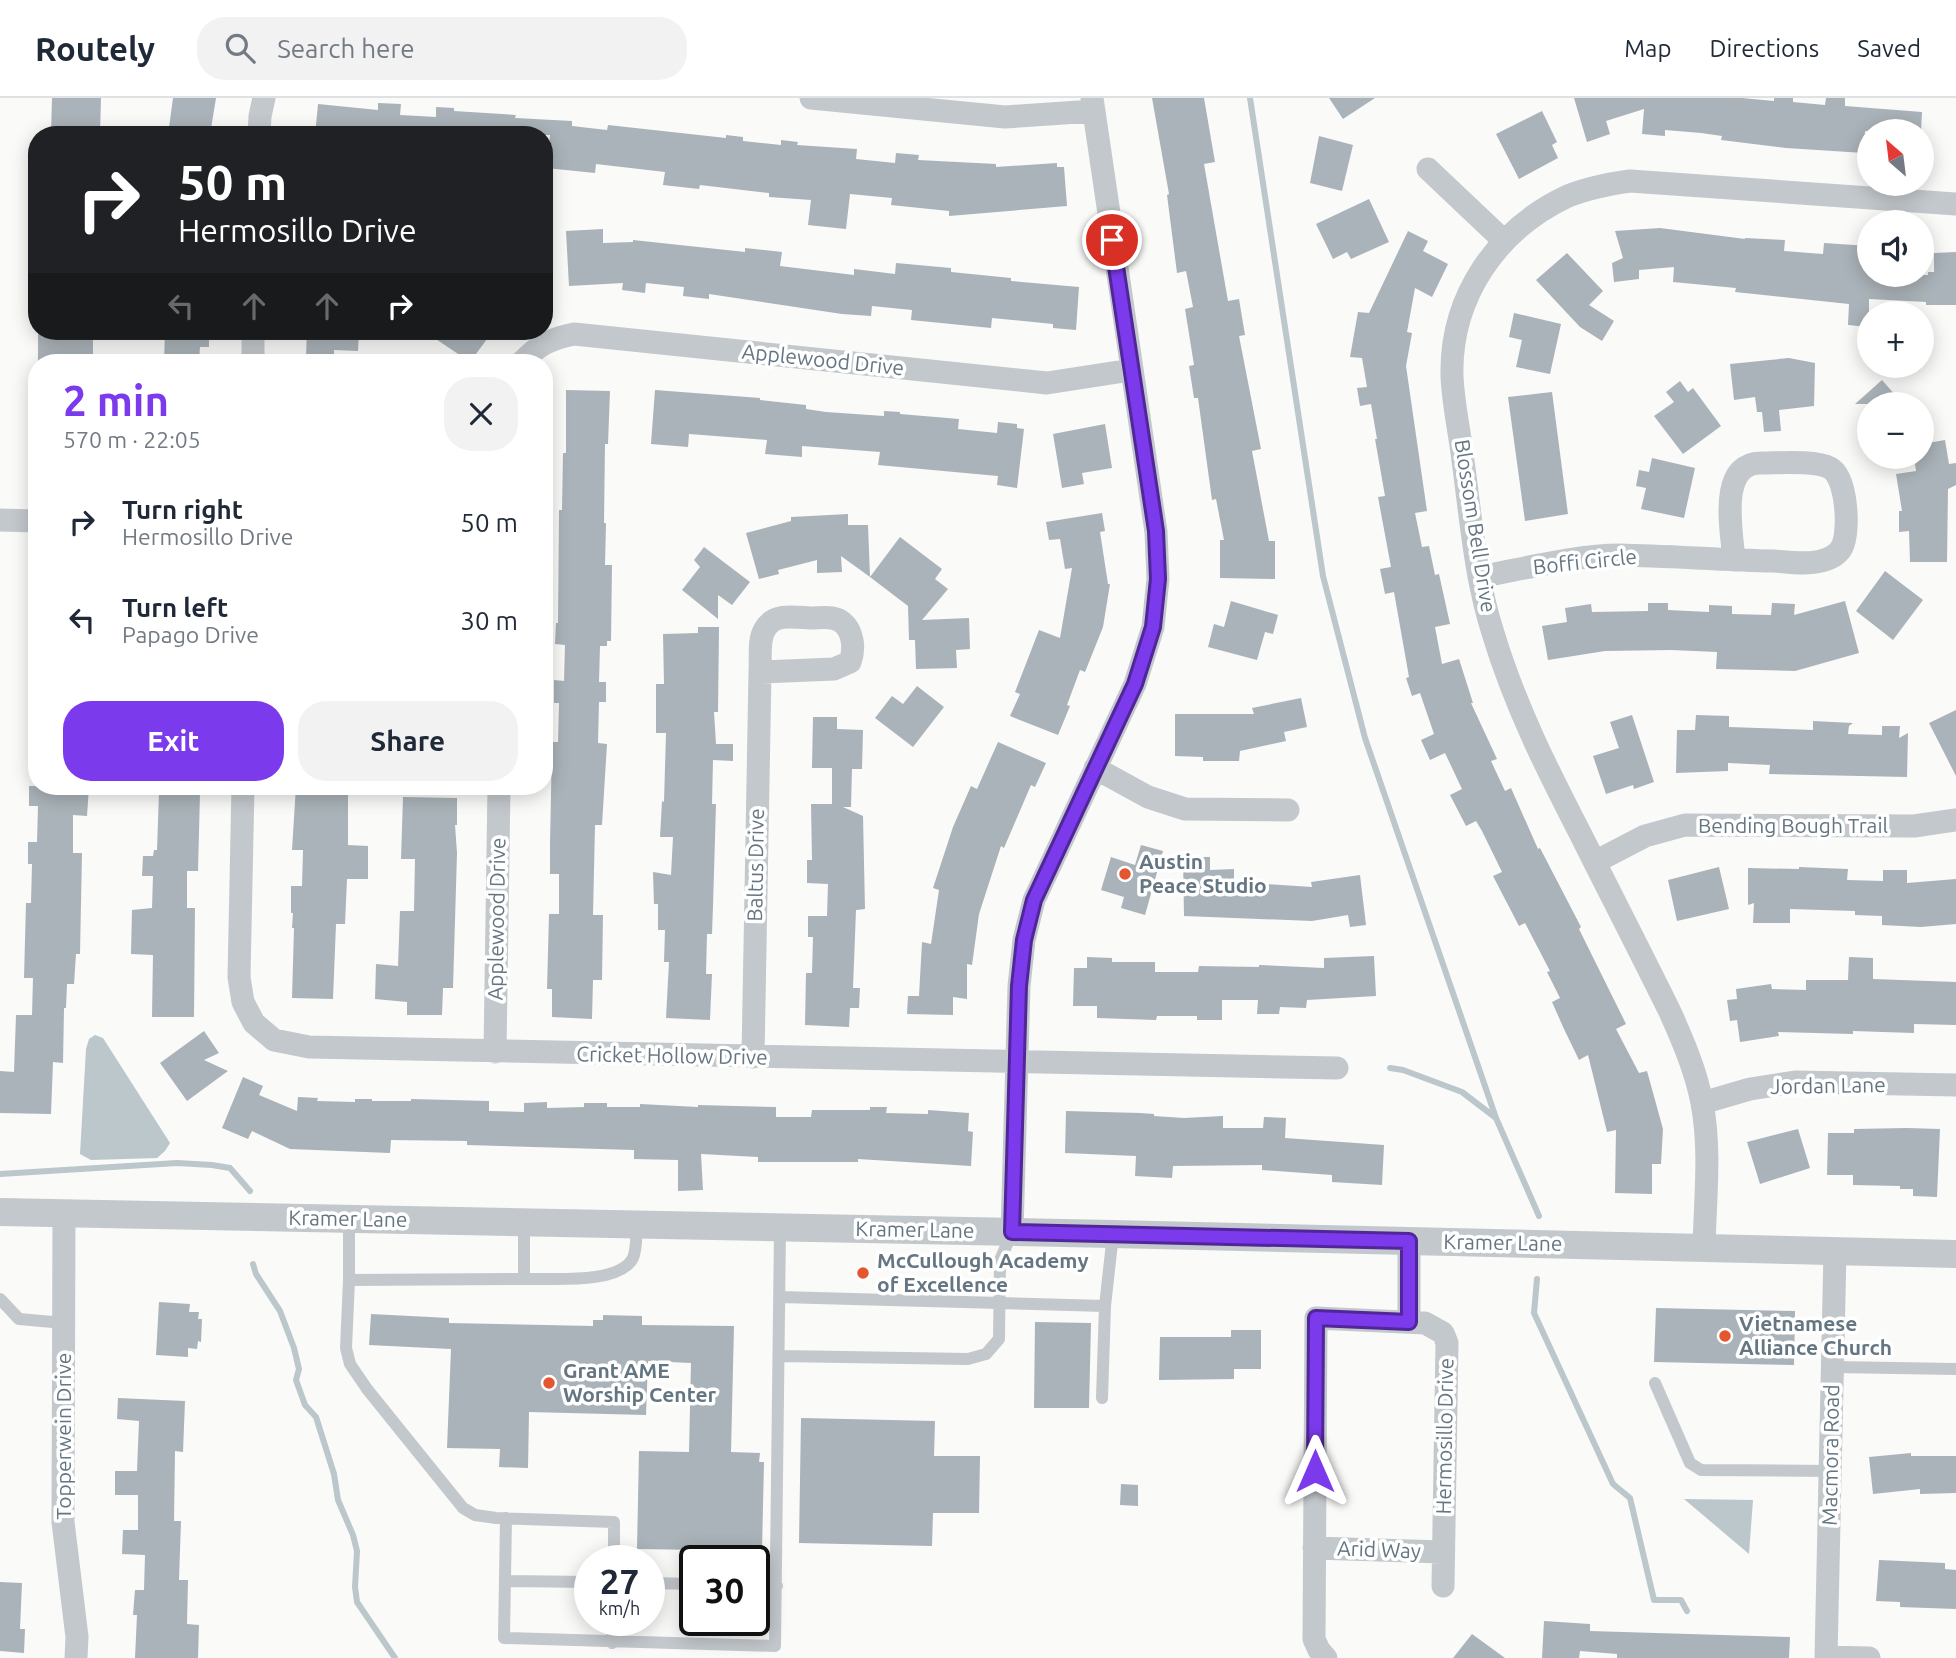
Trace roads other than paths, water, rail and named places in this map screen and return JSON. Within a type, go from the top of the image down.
[{"type":"street","points":[[259,126],[264,98]]},
{"type":"street","points":[[811,98],[1005,117],[1093,104],[1156,531],[1158,579],[1153,627],[1135,684],[1034,900],[1024,940],[1019,986],[1012,1232]]},
{"type":"street","points":[[1428,169],[1503,240]]},
{"type":"street","name":"Blossom Bell Drive","points":[[1704,1248],[1707,1146],[1702,1103],[1688,1055],[1671,1012],[1529,733],[1492,632],[1479,577],[1452,377],[1455,341],[1462,307],[1475,279],[1503,240],[1537,213],[1570,196],[1599,186],[1630,181],[1956,204]]},
{"type":"street","name":"Applewood Drive","points":[[553,339],[574,334],[1047,383],[1131,370]]},
{"type":"street","name":"Applewood Drive","points":[[529,354],[550,340]]},
{"type":"street","name":"Boffi Circle","points":[[1479,577],[1551,563],[1617,555],[1734,560],[1818,562],[1833,557],[1842,548],[1845,537],[1844,491],[1840,476],[1831,468],[1820,464],[1756,463],[1743,468],[1733,479],[1731,491],[1734,560]]},
{"type":"street","points":[[0,520],[28,521]]},
{"type":"street","name":"Baltus Drive","points":[[752,1057],[760,672]]},
{"type":"street","points":[[1095,768],[1148,797],[1185,809],[1289,810]]},
{"type":"street","name":"Cricket Hollow Drive","points":[[243,795],[239,977],[243,1002],[254,1023],[274,1040],[309,1047],[495,1052],[1337,1068]]},
{"type":"street","name":"Applewood Drive","points":[[495,1052],[499,795]]},
{"type":"street","name":"Bending Bough Trail","points":[[1595,862],[1645,836],[1685,825],[1914,826],[1956,820]]},
{"type":"street","name":"Jordan Lane","points":[[1702,1103],[1750,1089],[1795,1082],[1956,1085]]},
{"type":"street","name":"Kramer Lane","points":[[0,1212],[1956,1254]]},
{"type":"street","name":"Topperwein Drive","points":[[64,1213],[63,1521],[77,1637],[76,1658]]},
{"type":"street","points":[[1409,1241],[1409,1322]]},
{"type":"street","name":"Macmora Road","points":[[1826,1658],[1835,1251]]},
{"type":"street","name":"Hermosillo Drive","points":[[1314,1548],[1316,1318],[1425,1323],[1434,1326],[1443,1334],[1447,1343],[1443,1586]]},
{"type":"street","points":[[1314,1548],[1314,1639],[1326,1658]]},
{"type":"street","name":"Arid Way","points":[[1314,1548],[1443,1552]]},
{"type":"street","points":[[1826,1658],[1869,1658]]},
{"type":"lane","points":[[349,1219],[346,1348],[350,1364],[463,1508],[475,1516],[614,1522],[614,1545]]},
{"type":"lane","points":[[524,1223],[524,1279]]},
{"type":"lane","points":[[349,1280],[606,1276],[622,1270],[633,1257],[638,1225]]},
{"type":"lane","points":[[506,1518],[504,1638],[775,1646],[780,1228]]},
{"type":"lane","points":[[779,1356],[968,1359],[986,1354],[999,1339],[1000,1260],[1012,1232]]},
{"type":"lane","points":[[1102,1398],[1105,1306],[1113,1234]]},
{"type":"lane","points":[[780,1297],[1105,1306]]},
{"type":"lane","points":[[0,1299],[19,1319],[64,1323]]},
{"type":"lane","points":[[1833,1367],[1956,1369]]},
{"type":"lane","points":[[1656,1383],[1690,1463],[1701,1470],[1830,1471]]},
{"type":"lane","points":[[505,1581],[574,1582]]},
{"type":"lane","points":[[770,1586],[777,1586]]},
{"type":"lane","points":[[612,1636],[612,1643]]},
{"type":"waterway","points":[[1250,98],[1323,576],[1365,738],[1496,1118]]},
{"type":"waterway","points":[[1390,1068],[1403,1070],[1462,1092],[1496,1118],[1539,1216]]},
{"type":"waterway","points":[[0,1174],[177,1163],[212,1165],[230,1168],[250,1191]]},
{"type":"waterway","points":[[253,1264],[256,1274],[280,1311],[294,1348],[299,1369],[296,1380],[305,1405],[316,1417],[334,1474],[338,1500],[353,1535],[357,1551],[357,1602],[395,1658]]},
{"type":"waterway","points":[[1537,1279],[1534,1313],[1613,1484],[1630,1498],[1654,1600],[1681,1600],[1687,1611]]},
{"type":"place","name":"Austin Peace Studio","points":[[1125,874]]},
{"type":"place","name":"McCullough Academy of Excellence","points":[[863,1273]]},
{"type":"place","name":"Vietnamese Alliance Church","points":[[1725,1336]]},
{"type":"place","name":"Grant AME Worship Center","points":[[549,1383]]}]
